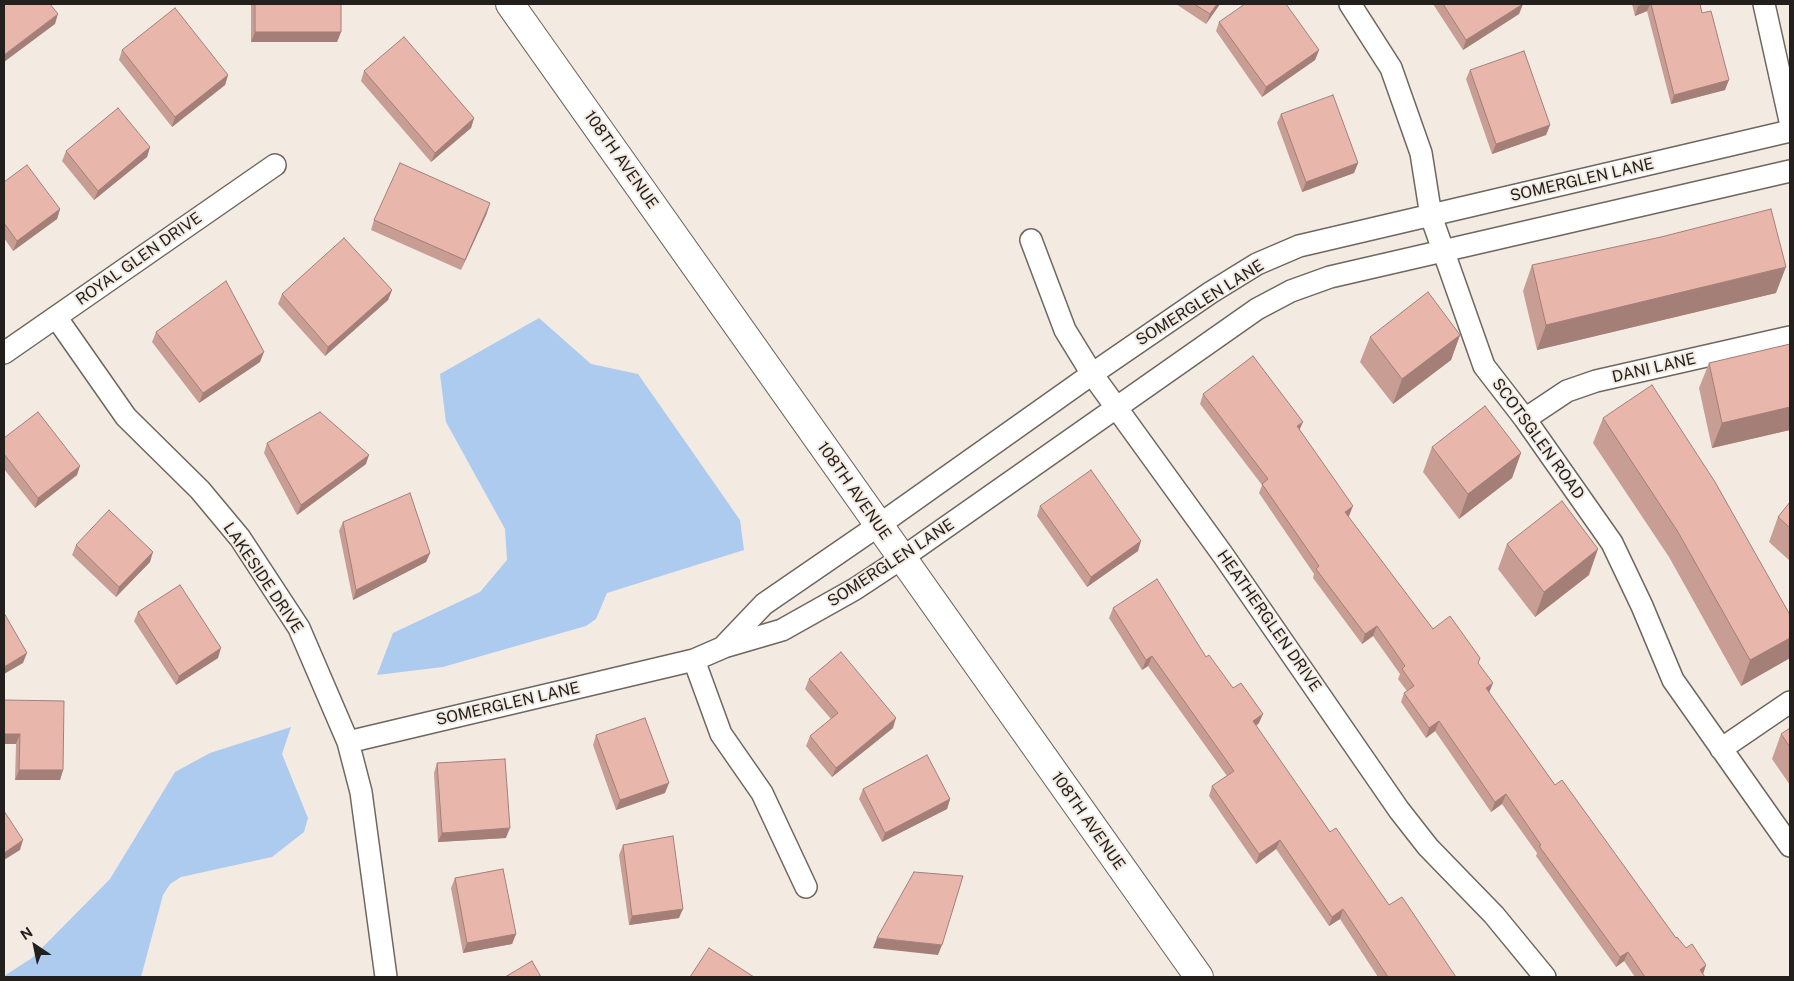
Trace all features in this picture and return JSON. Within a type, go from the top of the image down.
[{"type":"street","name":"108TH AVENUE","points":[[510,4],[1199,977]]},
{"type":"street","name":"SCOTSGLEN ROAD","points":[[1350,4],[1391,68],[1421,153],[1430,216],[1484,366],[1526,419],[1612,543],[1642,606],[1673,680],[1790,846]]},
{"type":"street","points":[[1764,4],[1790,121]]},
{"type":"street","name":"SOMERGLEN LANE","points":[[724,647],[764,604],[1092,374],[1210,293],[1257,264],[1299,246],[1790,131]]},
{"type":"street","name":"ROYAL GLEN DRIVE","points":[[4,353],[275,165]]},
{"type":"street","name":"SOMERGLEN LANE","points":[[348,742],[694,660],[724,647],[782,630],[855,589],[902,558],[1257,309],[1291,291],[1330,277],[1790,171]]},
{"type":"street","name":"HEATHERGLEN DRIVE","points":[[1031,240],[1065,330],[1092,374],[1223,555],[1399,810],[1428,847],[1494,915],[1545,977]]},
{"type":"street","name":"LAKESIDE DRIVE","points":[[56,317],[126,417],[200,490],[240,538],[300,628],[348,742],[361,792],[386,977]]},
{"type":"street","name":"DANI LANE","points":[[1526,419],[1566,391],[1596,381],[1790,337]]},
{"type":"street","points":[[694,660],[721,734],[762,793],[806,887]]},
{"type":"street","points":[[1722,749],[1790,702]]},
{"type":"water","points":[[539,318],[591,364],[638,374],[740,520],[744,550],[607,593],[596,619],[586,626],[443,667],[377,675],[393,633],[480,592],[507,560],[505,529],[446,422],[440,374]]},
{"type":"water","points":[[291,727],[282,754],[308,818],[304,832],[272,857],[181,877],[170,884],[163,895],[141,977],[4,977],[32,958],[110,879],[175,772],[210,753]]},
{"type":"building","points":[[4,4],[50,4],[58,14],[4,55]]},
{"type":"building","points":[[255,4],[341,4],[341,32],[255,32]]},
{"type":"building","points":[[1194,4],[1217,4],[1210,14]]},
{"type":"building","points":[[1245,4],[1286,4],[1319,50],[1266,87],[1219,22]]},
{"type":"building","points":[[1443,4],[1523,4],[1466,40]]},
{"type":"building","points":[[1651,4],[1700,4],[1702,13],[1711,11],[1729,80],[1674,95]]},
{"type":"building","points":[[175,8],[228,75],[175,117],[122,50]]},
{"type":"building","points":[[404,37],[474,118],[435,153],[364,71]]},
{"type":"building","points":[[1524,51],[1550,125],[1496,144],[1470,70]]},
{"type":"building","points":[[1333,95],[1358,163],[1306,182],[1281,114]]},
{"type":"building","points":[[118,108],[150,147],[98,191],[66,151]]},
{"type":"building","points":[[400,163],[490,203],[465,260],[374,220]]},
{"type":"building","points":[[27,165],[60,209],[17,241],[4,223],[4,182]]},
{"type":"building","points":[[1771,209],[1786,267],[1546,325],[1532,265],[1661,237]]},
{"type":"building","points":[[344,238],[392,290],[328,347],[282,294]]},
{"type":"building","points":[[226,281],[264,352],[203,393],[156,332]]},
{"type":"building","points":[[1428,292],[1460,335],[1402,379],[1370,337]]},
{"type":"building","points":[[1790,344],[1790,407],[1722,423],[1709,363]]},
{"type":"building","points":[[1253,356],[1303,422],[1297,426],[1353,506],[1345,512],[1433,629],[1450,616],[1480,658],[1478,663],[1493,683],[1486,688],[1555,785],[1562,780],[1676,938],[1686,948],[1692,944],[1706,965],[1700,970],[1705,977],[1645,977],[1628,952],[1620,957],[1539,846],[1541,845],[1506,794],[1495,802],[1439,721],[1429,728],[1404,693],[1414,686],[1402,669],[1405,666],[1377,626],[1365,634],[1316,569],[1319,566],[1262,484],[1268,479],[1203,394]]},
{"type":"building","points":[[1652,385],[1715,482],[1790,615],[1790,638],[1750,660],[1678,532],[1603,418]]},
{"type":"building","points":[[1485,406],[1521,453],[1468,494],[1432,447]]},
{"type":"building","points":[[38,412],[80,466],[38,498],[4,454],[4,438]]},
{"type":"building","points":[[320,412],[369,455],[301,505],[267,443]]},
{"type":"building","points":[[1091,470],[1141,541],[1091,577],[1040,506]]},
{"type":"building","points":[[410,493],[430,553],[356,590],[343,522]]},
{"type":"building","points":[[1562,501],[1598,549],[1544,592],[1507,544]]},
{"type":"building","points":[[1790,502],[1790,528],[1778,517]]},
{"type":"building","points":[[109,510],[153,552],[119,587],[76,545]]},
{"type":"building","points":[[1157,579],[1206,657],[1209,655],[1233,688],[1241,683],[1263,714],[1253,721],[1330,832],[1336,828],[1389,905],[1402,897],[1456,977],[1388,977],[1343,909],[1332,917],[1280,840],[1259,854],[1212,786],[1234,771],[1152,656],[1146,660],[1113,608]]},
{"type":"building","points":[[180,585],[221,648],[179,676],[138,612]]},
{"type":"building","points":[[4,613],[27,653],[4,667]]},
{"type":"building","points":[[841,652],[896,718],[836,768],[810,736],[838,713],[809,679]]},
{"type":"building","points":[[4,700],[64,701],[63,770],[19,770],[20,734],[4,734]]},
{"type":"building","points":[[645,718],[669,783],[620,800],[596,735]]},
{"type":"building","points":[[1790,728],[1790,747],[1781,734]]},
{"type":"building","points":[[927,755],[950,799],[885,833],[863,789]]},
{"type":"building","points":[[505,759],[510,828],[442,833],[437,763]]},
{"type":"building","points":[[4,811],[23,840],[4,853]]},
{"type":"building","points":[[673,836],[683,909],[632,916],[623,845]]},
{"type":"building","points":[[503,869],[516,934],[467,943],[455,878]]},
{"type":"building","points":[[914,872],[963,876],[942,945],[877,938]]},
{"type":"building","points":[[709,948],[754,977],[690,977]]},
{"type":"building","points":[[532,961],[541,977],[505,977]]}]
